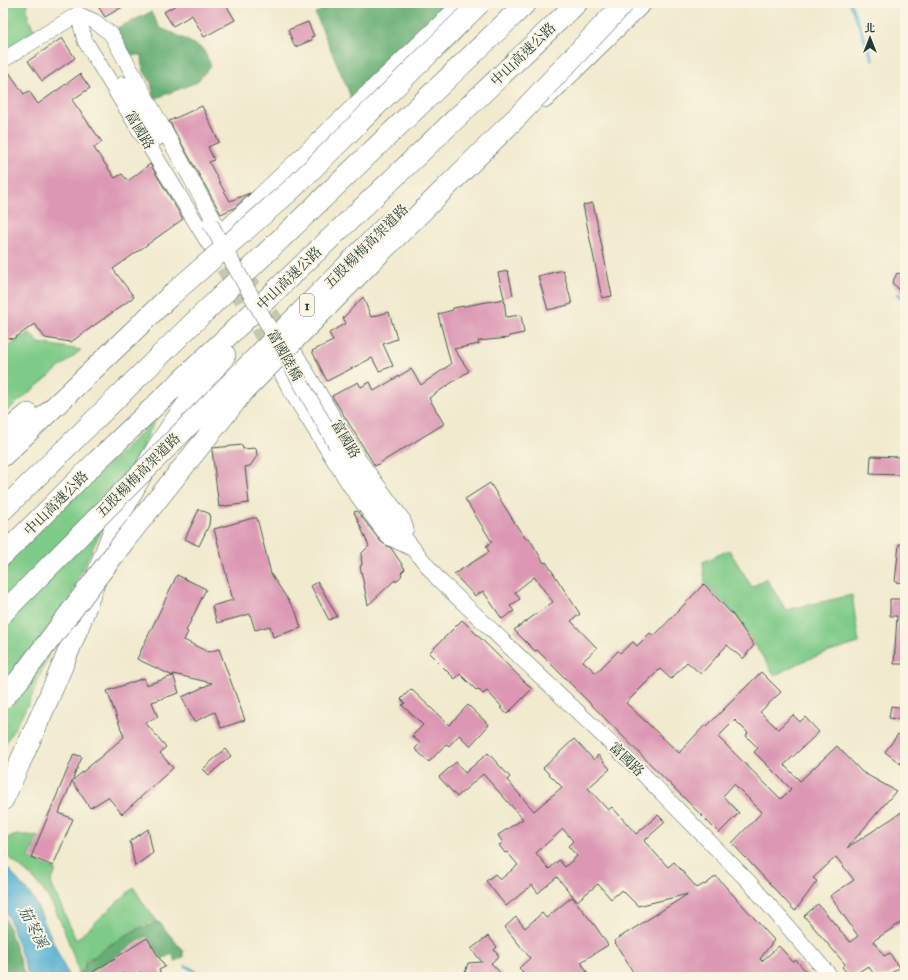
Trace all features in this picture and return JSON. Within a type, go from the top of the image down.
[{"type":"highway","points":[[3,435],[170,296],[292,190],[480,3]]},
{"type":"highway","points":[[3,510],[191,325],[526,3]]},
{"type":"highway","name":"中山高速公路","points":[[3,555],[98,460],[577,3]]},
{"type":"highway","name":"五股楊梅高架道路","points":[[3,613],[359,253],[616,3]]},
{"type":"highway","points":[[3,698],[19,680],[125,540],[243,392],[520,114],[624,3]]},
{"type":"highway","points":[[3,800],[49,698],[78,626],[110,538],[132,491],[162,437],[185,404],[276,290]]},
{"type":"highway","points":[[3,456],[170,296]]},
{"type":"highway","points":[[3,498],[191,325]]},
{"type":"highway","points":[[3,766],[49,698]]},
{"type":"street","points":[[221,233],[461,3]]},
{"type":"street","points":[[277,365],[294,352],[465,179],[645,3]]},
{"type":"street","points":[[3,60],[78,6]]},
{"type":"street","name":"富國路","points":[[78,6],[111,34],[221,233],[209,244],[85,40],[78,6]]},
{"type":"street","name":"富國路","points":[[78,6],[184,179]]},
{"type":"street","name":"富國路","points":[[94,21],[210,223]]},
{"type":"street","name":"富國陸橋","points":[[210,223],[336,445]]},
{"type":"street","name":"富國路","points":[[279,326],[358,460],[403,520],[414,550]]},
{"type":"street","name":"富國路","points":[[264,340],[294,397],[351,487],[388,537],[414,550]]},
{"type":"street","name":"富國路","points":[[336,445],[358,478],[438,579],[641,772],[789,926],[831,977]]},
{"type":"green space","points":[[3,3],[27,3],[28,19],[37,34],[3,57]]},
{"type":"green space","points":[[339,3],[492,3],[364,130],[356,119],[349,92],[315,13]]},
{"type":"green space","points":[[151,12],[160,28],[203,49],[211,65],[197,82],[154,99],[151,82],[143,70],[142,55],[129,55],[115,29]]},
{"type":"green space","points":[[29,332],[39,343],[81,350],[3,414],[3,344],[11,345]]},
{"type":"green space","points":[[157,417],[79,576],[31,699],[3,748],[3,567]]},
{"type":"green space","points":[[729,550],[752,587],[766,578],[786,610],[852,595],[859,643],[805,660],[775,676],[735,614],[705,584],[703,562]]},
{"type":"green space","points":[[17,835],[38,837],[29,858],[56,870],[51,883],[76,940],[134,887],[143,903],[157,921],[149,922],[102,949],[95,957],[86,958],[83,971],[79,972],[61,924],[47,896],[32,878],[3,853],[3,839]]},
{"type":"green space","points":[[3,911],[23,970],[26,977],[3,977]]},
{"type":"green space","points":[[159,922],[183,951],[183,957],[175,961],[172,954],[162,959],[147,936],[82,977],[77,977],[76,974],[84,972],[87,960],[95,957],[110,945],[131,933],[153,923]]},
{"type":"water","name":"茄苳溪","points":[[3,863],[34,899],[69,977],[29,977],[3,901]]},
{"type":"building","points":[[96,3],[129,3],[105,17]]},
{"type":"building","points":[[180,3],[225,3],[235,20],[204,37],[192,15],[173,26],[164,12]]},
{"type":"building","points":[[308,22],[314,36],[311,37],[312,40],[295,47],[288,30]]},
{"type":"building","points":[[62,38],[75,58],[42,81],[28,61]]},
{"type":"building","points":[[6,68],[24,94],[29,91],[38,104],[80,74],[90,88],[72,100],[102,142],[94,148],[115,178],[122,174],[128,181],[150,164],[183,219],[113,269],[134,297],[71,342],[45,338],[35,324],[13,339],[3,337],[3,69]]},
{"type":"building","points":[[202,106],[219,142],[208,147],[214,160],[209,162],[222,187],[230,201],[250,193],[234,208],[221,214],[169,121]]},
{"type":"building","points":[[593,203],[612,296],[602,298],[583,205]]},
{"type":"building","points":[[563,270],[572,304],[548,310],[538,276]]},
{"type":"building","points":[[508,271],[513,295],[504,298],[498,273]]},
{"type":"building","points":[[897,273],[905,275],[905,294],[892,283]]},
{"type":"building","points":[[363,297],[371,317],[389,312],[397,339],[383,344],[393,366],[379,371],[372,358],[327,381],[312,351],[333,341],[329,333],[346,323],[343,318]]},
{"type":"building","points":[[504,299],[506,317],[521,315],[524,333],[509,336],[509,338],[478,341],[479,344],[454,349],[469,371],[429,398],[444,424],[375,466],[332,396],[358,382],[361,387],[370,382],[374,391],[411,369],[421,385],[451,364],[438,314],[453,310],[453,308]]},
{"type":"building","points":[[242,445],[243,449],[256,448],[257,456],[250,466],[245,467],[249,503],[219,507],[212,450],[213,448]]},
{"type":"building","points":[[871,456],[901,457],[901,475],[870,474]]},
{"type":"building","points":[[490,483],[518,528],[526,539],[529,538],[544,563],[546,562],[580,614],[571,621],[597,648],[583,661],[596,673],[618,651],[620,653],[633,642],[637,646],[650,633],[654,636],[704,584],[733,615],[754,645],[743,659],[727,645],[701,674],[687,662],[671,679],[660,669],[626,703],[679,753],[705,725],[707,726],[761,672],[781,692],[760,712],[778,729],[793,715],[800,722],[805,717],[819,732],[784,765],[800,781],[837,746],[862,772],[896,791],[847,848],[905,810],[905,920],[873,941],[884,956],[890,953],[899,968],[885,977],[876,977],[868,966],[851,977],[842,967],[845,964],[804,916],[818,904],[850,942],[858,936],[830,896],[854,880],[836,857],[813,878],[817,881],[795,911],[732,843],[762,812],[734,784],[723,796],[739,813],[719,833],[537,650],[535,651],[514,630],[553,602],[534,577],[515,592],[520,599],[510,606],[514,611],[502,619],[483,591],[475,596],[454,574],[489,552],[486,546],[492,542],[465,499]],"holes":[[[735,720],[748,733],[746,736],[758,748],[754,752],[791,789],[781,799],[718,737]]]},
{"type":"building","points":[[199,509],[210,514],[209,525],[199,546],[185,539]]},
{"type":"building","points":[[357,511],[381,542],[391,548],[405,569],[396,582],[395,580],[368,605],[360,566],[362,565],[361,554],[369,546],[354,512]]},
{"type":"building","points":[[257,518],[271,574],[296,612],[301,628],[273,637],[270,626],[255,630],[250,614],[217,623],[212,606],[233,600],[214,529]]},
{"type":"building","points":[[899,544],[905,544],[905,583],[895,582]]},
{"type":"building","points":[[177,575],[206,589],[186,631],[188,632],[184,640],[208,652],[219,649],[245,720],[221,728],[215,712],[194,722],[182,697],[212,683],[173,674],[179,693],[152,702],[158,717],[145,722],[166,747],[160,753],[173,768],[122,814],[108,797],[90,808],[72,781],[124,737],[107,691],[144,678],[146,685],[173,676],[137,659]]},
{"type":"building","points":[[318,582],[337,616],[329,620],[311,586]]},
{"type":"building","points":[[890,599],[905,599],[905,664],[894,664],[897,616],[890,616]]},
{"type":"building","points":[[462,620],[532,689],[507,714],[500,708],[502,707],[487,691],[483,694],[478,689],[476,690],[460,674],[455,679],[429,653]]},
{"type":"building","points":[[411,689],[449,725],[468,705],[489,725],[470,746],[459,735],[449,746],[446,744],[429,762],[415,749],[420,743],[412,736],[423,725],[402,705],[405,703],[401,699]]},
{"type":"building","points":[[891,706],[905,708],[905,720],[889,718]]},
{"type":"building","points":[[898,734],[905,739],[905,767],[885,752]]},
{"type":"building","points":[[574,739],[594,760],[598,755],[610,769],[588,788],[608,810],[612,807],[636,834],[658,815],[665,822],[644,841],[668,867],[674,862],[697,888],[704,884],[705,885],[716,876],[774,940],[760,959],[762,961],[779,946],[793,962],[796,960],[811,977],[636,977],[614,941],[688,894],[638,906],[622,890],[611,899],[598,884],[577,901],[557,877],[538,893],[532,885],[506,906],[486,881],[495,874],[500,880],[518,865],[499,845],[503,843],[498,835],[523,819],[483,774],[457,797],[439,777],[456,762],[465,773],[488,753],[510,777],[507,780],[534,811],[562,787],[543,768]],"holes":[[[563,829],[573,841],[568,846],[577,856],[565,867],[559,860],[549,869],[536,853]]]},
{"type":"building","points":[[225,749],[231,756],[209,775],[203,769]]},
{"type":"building","points":[[74,754],[82,757],[59,813],[73,819],[53,866],[31,857]]},
{"type":"building","points":[[148,829],[153,853],[135,866],[130,841]]},
{"type":"building","points":[[572,897],[608,945],[581,962],[590,977],[519,977],[524,973],[519,968],[530,958],[505,927],[516,917],[525,928],[542,913],[546,918]]},
{"type":"building","points":[[488,936],[497,947],[494,950],[499,956],[491,963],[504,977],[464,977],[468,963],[482,962],[471,949]]},
{"type":"building","points":[[147,938],[165,967],[159,970],[162,977],[143,977],[141,972],[132,977],[126,977],[123,973],[116,977],[85,977]]},
{"type":"waterway","points":[[850,3],[873,60]]},
{"type":"waterway","points":[[898,294],[905,300]]},
{"type":"waterway","points":[[186,966],[205,977]]},
{"type":"tunnel","points":[[212,248],[264,340]]},
{"type":"tunnel","points":[[246,274],[279,325]]}]
